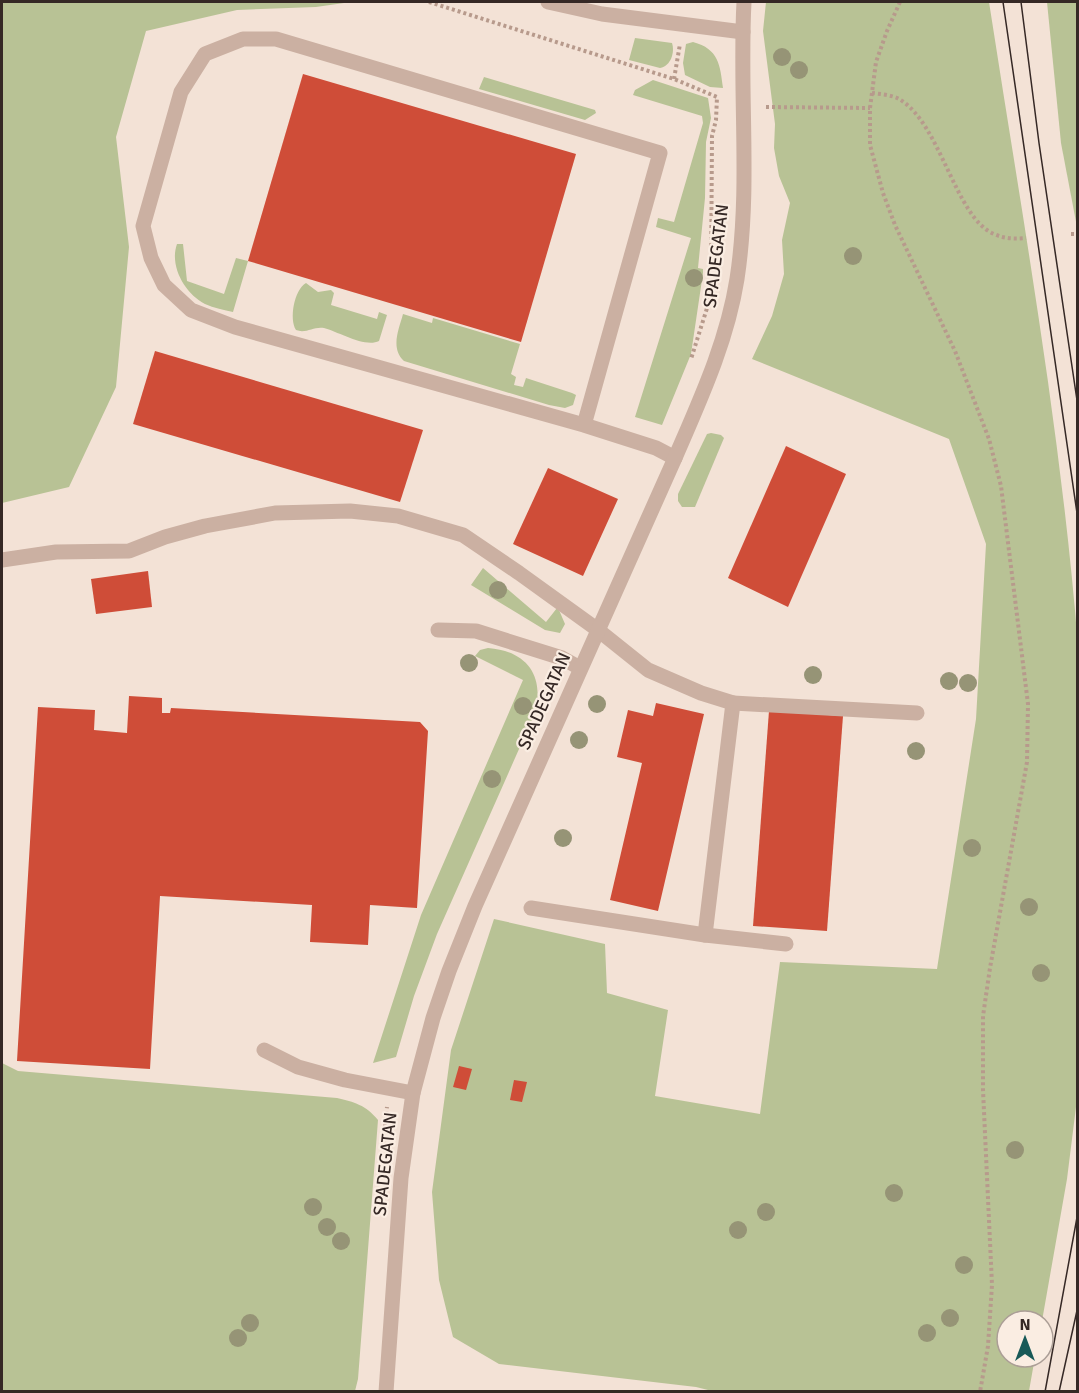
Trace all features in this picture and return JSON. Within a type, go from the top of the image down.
[{"type":"street","points":[[549,2],[603,8],[743,32]]},
{"type":"street","name":"SPADEGATAN","points":[[386,1392],[401,1178],[413,1093],[433,1018],[475,906],[675,458],[701,398],[727,327],[741,248],[744,151],[744,2]]},
{"type":"street","points":[[584,424],[660,153],[276,39],[243,39],[205,54],[181,92],[143,226],[151,258],[164,285],[191,310],[235,327],[584,424],[656,448],[675,458]]},
{"type":"street","points":[[2,560],[56,552],[129,551],[165,537],[205,526],[275,513],[350,511],[398,516],[463,535],[598,630],[648,670],[701,693],[733,703],[917,713]]},
{"type":"street","points":[[438,630],[476,631],[562,658],[580,668]]},
{"type":"street","points":[[705,935],[733,703]]},
{"type":"street","points":[[531,908],[705,935],[786,944]]},
{"type":"street","points":[[264,1050],[308,1070],[345,1080],[413,1093]]},
{"type":"path","points":[[429,2],[674,79],[717,98]]},
{"type":"path","points":[[900,2],[876,62],[870,108],[870,145],[883,194],[895,225],[955,351],[989,439],[1001,486],[1028,704],[1028,762],[983,1016],[983,1090],[992,1285],[988,1346],[980,1392]]},
{"type":"path","points":[[872,93],[899,98],[916,114],[933,139],[969,208],[983,226],[993,234],[1011,240],[1026,238]]},
{"type":"path","points":[[766,107],[870,108]]},
{"type":"path","points":[[1071,234],[1077,234]]},
{"type":"green space","points":[[2,2],[344,3],[316,7],[237,10],[146,31],[116,137],[129,247],[116,387],[69,487],[2,503]]},
{"type":"green space","points":[[766,2],[989,2],[1051,404],[1062,484],[1078,646],[1077,1099],[1067,1179],[1044,1309],[995,1309],[995,1369],[1033,1369],[1029,1391],[712,1391],[696,1387],[499,1364],[453,1337],[439,1280],[432,1192],[451,1050],[494,919],[605,944],[607,993],[668,1010],[655,1096],[760,1114],[780,962],[937,969],[976,719],[986,544],[949,439],[752,359],[772,316],[784,274],[782,240],[790,203],[779,176],[774,148],[775,124],[763,31]]},
{"type":"green space","points":[[1047,2],[1077,2],[1077,227],[1061,143]]},
{"type":"green space","points":[[635,38],[672,43],[672,54],[667,65],[660,68],[629,60]]},
{"type":"green space","points":[[693,42],[708,49],[717,59],[723,88],[710,87],[685,75],[683,63],[686,44]]},
{"type":"green space","points":[[484,77],[595,110],[596,113],[585,120],[479,89]]},
{"type":"green space","points":[[653,80],[708,98],[711,118],[706,142],[705,198],[698,268],[703,269],[703,273],[691,354],[662,425],[635,417],[691,238],[656,227],[658,218],[674,222],[703,123],[702,116],[633,95],[635,90]]},
{"type":"green space","points":[[177,244],[183,244],[187,281],[224,294],[236,258],[248,261],[233,312],[205,304],[191,294],[177,270],[175,252]]},
{"type":"green space","points":[[306,283],[318,292],[331,290],[334,293],[331,305],[377,319],[379,312],[387,315],[379,341],[373,343],[359,341],[324,328],[296,330],[293,319],[294,305],[298,292]]},
{"type":"green space","points":[[403,314],[432,323],[433,318],[520,344],[511,374],[516,377],[514,385],[523,387],[526,378],[572,393],[576,395],[573,405],[565,408],[549,405],[404,361],[396,344]]},
{"type":"green space","points":[[711,433],[724,438],[695,507],[682,507],[678,501],[678,494],[707,434]]},
{"type":"green space","points":[[483,568],[546,622],[557,608],[565,624],[560,633],[545,630],[471,585]]},
{"type":"green space","points":[[488,648],[513,654],[529,667],[535,677],[537,687],[535,713],[437,934],[414,996],[396,1057],[373,1063],[421,915],[523,680],[475,656],[480,650]]},
{"type":"green space","points":[[2,1063],[18,1071],[337,1098],[369,1111],[378,1120],[358,1379],[355,1391],[2,1391]]},
{"type":"building","points":[[303,74],[576,154],[521,342],[248,261]]},
{"type":"building","points":[[155,351],[423,430],[400,502],[133,424]]},
{"type":"building","points":[[786,446],[846,474],[788,607],[728,578]]},
{"type":"building","points":[[548,468],[618,499],[583,576],[513,544]]},
{"type":"building","points":[[148,571],[152,607],[96,614],[91,579]]},
{"type":"building","points":[[129,696],[162,698],[162,713],[170,713],[171,708],[420,722],[428,731],[417,908],[370,905],[368,945],[310,942],[312,905],[160,896],[150,1069],[17,1061],[38,707],[95,710],[94,730],[127,733]]},
{"type":"building","points":[[656,703],[704,714],[658,911],[610,900],[642,763],[617,757],[628,710],[653,716]]},
{"type":"building","points":[[769,711],[843,716],[827,931],[753,926]]},
{"type":"building","points":[[459,1066],[472,1069],[466,1090],[453,1087]]},
{"type":"building","points":[[514,1080],[527,1082],[522,1102],[510,1100]]},
{"type":"tram line","points":[[1003,2],[1078,520]]},
{"type":"tram line","points":[[1021,2],[1039,143],[1078,407]]},
{"type":"tram line","points":[[1045,1392],[1078,1212]]},
{"type":"tram line","points":[[1059,1392],[1078,1306]]}]
